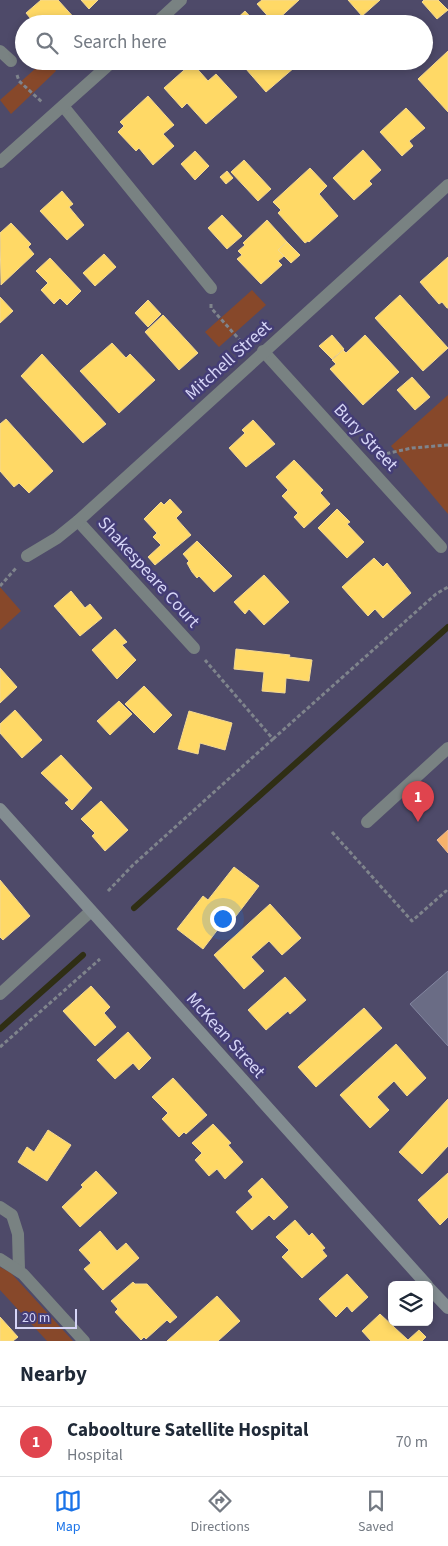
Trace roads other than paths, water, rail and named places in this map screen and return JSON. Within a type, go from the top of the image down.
[{"type":"main road","name":"McKean Street","points":[[0,809],[423,1281]]},
{"type":"main road","points":[[433,1292],[448,1308]]},
{"type":"street","points":[[165,15],[181,0]]},
{"type":"street","points":[[0,52],[10,61]]},
{"type":"street","points":[[0,162],[103,70]]},
{"type":"street","points":[[63,106],[211,288]]},
{"type":"street","name":"Mitchell Street","points":[[27,556],[57,538],[78,521],[448,185]]},
{"type":"street","name":"Bury Street","points":[[263,351],[441,546]]},
{"type":"street","name":"Shakespeare Court","points":[[78,521],[194,648]]},
{"type":"street","points":[[367,822],[448,748]]},
{"type":"street","points":[[0,994],[91,912]]},
{"type":"street","points":[[0,1207],[12,1216],[18,1234],[19,1270]]},
{"type":"street","points":[[0,1259],[19,1270],[84,1341]]},
{"type":"waterway","points":[[134,908],[448,627]]},
{"type":"waterway","points":[[0,1029],[83,955]]},
{"type":"place","name":"Caboolture Satellite Hospital","points":[[418,822]]}]
